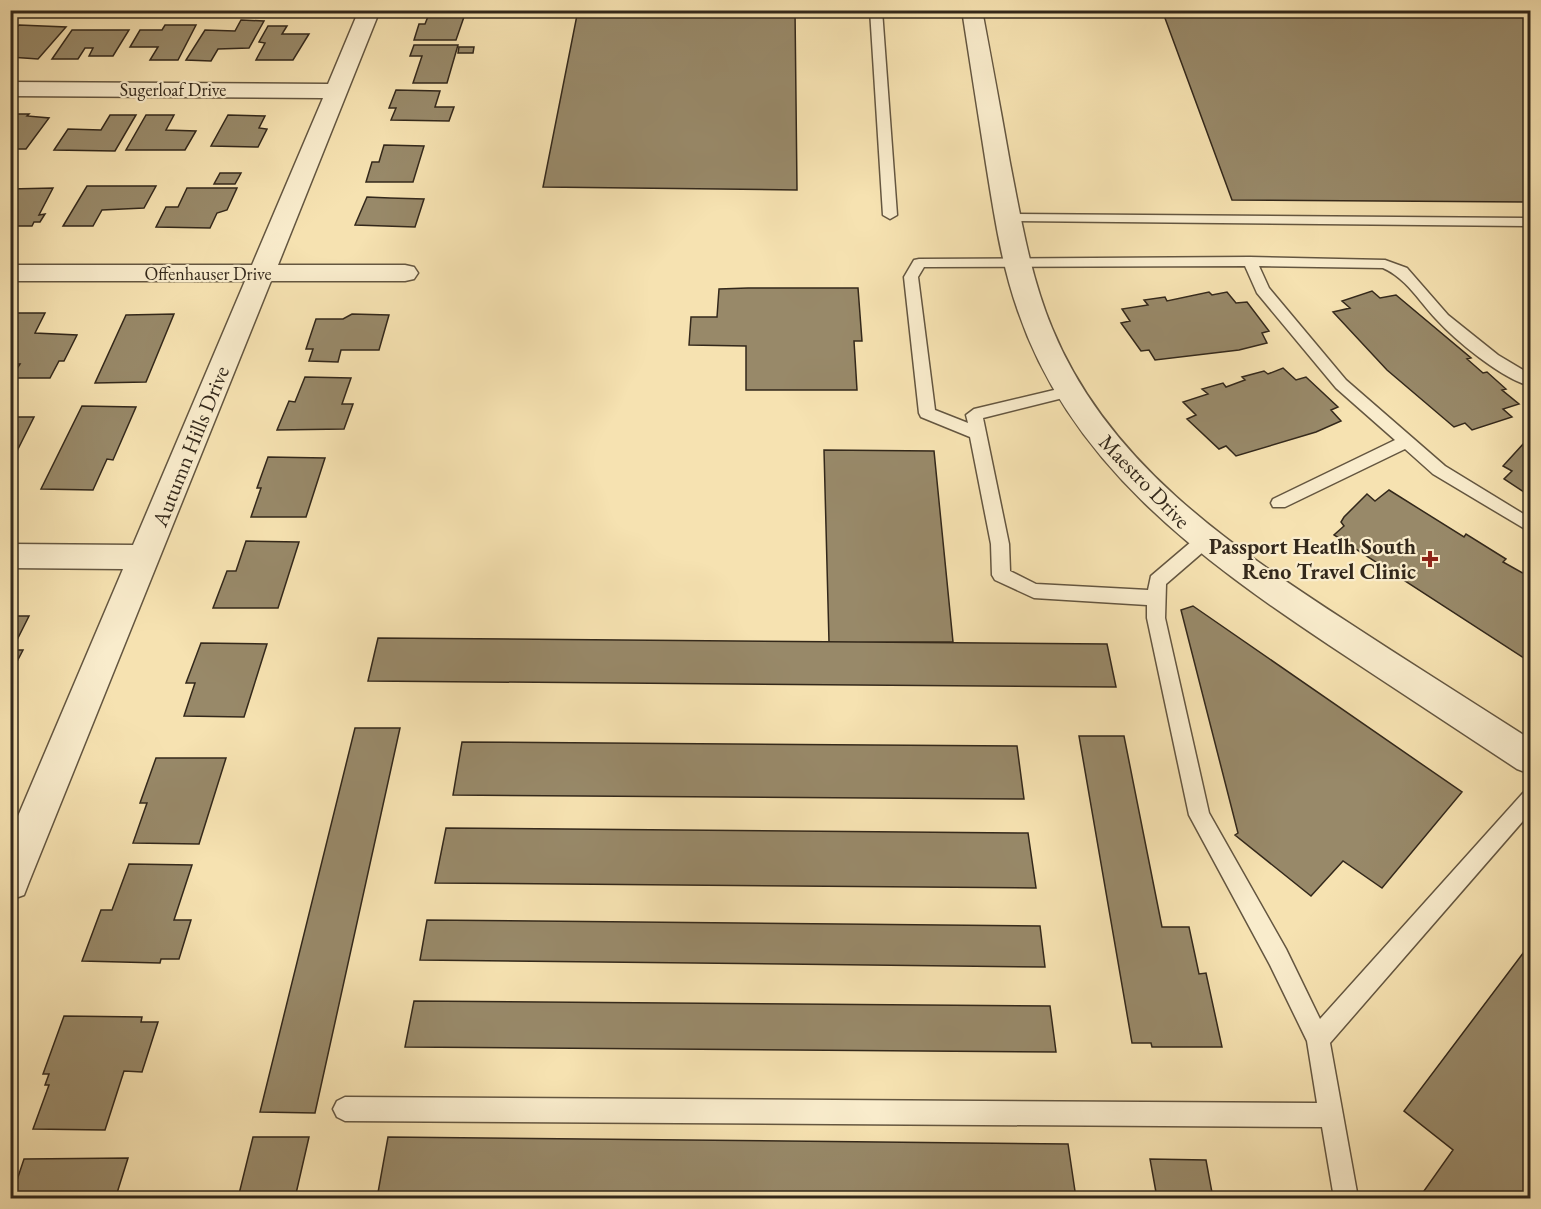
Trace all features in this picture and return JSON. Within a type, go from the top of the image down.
[{"type":"street","name":"Autumn Hills Drive","points":[[10,882],[370,10]]},
{"type":"street","name":"Maestro Drive","points":[[972,10],[1017,262],[1040,333],[1071,391],[1112,452],[1203,541],[1260,582],[1530,758]]},
{"type":"street","name":"Sugerloaf Drive","points":[[10,89],[336,91]]},
{"type":"street","name":"Offenhauser Drive","points":[[10,273],[405,273]]},
{"type":"street","points":[[10,556],[144,557]]},
{"type":"lane","points":[[876,10],[890,215]]},
{"type":"lane","points":[[1008,218],[1530,222]]},
{"type":"lane","points":[[1250,261],[1263,290],[1341,384],[1439,470],[1530,526]]},
{"type":"lane","points":[[977,433],[927,413],[910,277],[919,263],[1250,261],[1365,262],[1395,266],[1443,318],[1493,359],[1530,381]]},
{"type":"lane","points":[[1071,391],[974,415],[1000,544],[1001,575],[1034,591],[1157,598]]},
{"type":"lane","points":[[1279,502],[1407,441]]},
{"type":"lane","points":[[1203,541],[1158,581],[1156,618],[1198,815],[1278,957],[1318,1039],[1346,1198]]},
{"type":"lane","points":[[1318,1039],[1530,799]]},
{"type":"lane","points":[[345,1109],[1331,1115]]},
{"type":"building","points":[[578,10],[795,10],[797,190],[543,187]]},
{"type":"building","points":[[1162,10],[1530,10],[1530,202],[1232,200]]},
{"type":"building","points":[[429,14],[465,14],[456,40],[414,40],[419,24],[425,24]]},
{"type":"building","points":[[241,20],[264,21],[249,48],[218,49],[211,61],[186,60],[205,30],[235,31]]},
{"type":"building","points":[[19,25],[66,27],[38,59],[10,57],[10,34]]},
{"type":"building","points":[[165,25],[196,25],[178,60],[150,60],[158,47],[130,47],[140,30],[162,30]]},
{"type":"building","points":[[268,26],[287,26],[282,34],[309,34],[293,60],[256,60],[265,43],[259,42]]},
{"type":"building","points":[[72,30],[129,30],[113,56],[89,56],[93,48],[85,48],[78,59],[52,59]]},
{"type":"building","points":[[414,45],[458,45],[447,83],[413,83],[422,56],[410,56]]},
{"type":"building","points":[[459,47],[474,47],[473,53],[458,53]]},
{"type":"building","points":[[396,90],[440,91],[435,107],[454,107],[449,121],[391,120],[396,108],[389,108]]},
{"type":"building","points":[[10,114],[29,114],[27,116],[49,118],[26,149],[10,149],[14,139],[10,139]]},
{"type":"building","points":[[110,115],[136,115],[115,151],[54,150],[68,129],[101,130]]},
{"type":"building","points":[[146,115],[174,115],[166,130],[196,131],[185,150],[126,150]]},
{"type":"building","points":[[228,115],[265,116],[259,128],[267,129],[258,147],[211,146]]},
{"type":"building","points":[[384,145],[424,146],[413,182],[366,182],[372,162],[379,162]]},
{"type":"building","points":[[220,173],[241,173],[235,184],[214,184]]},
{"type":"building","points":[[87,186],[156,186],[144,208],[102,210],[93,226],[63,226]]},
{"type":"building","points":[[53,188],[39,215],[45,214],[40,222],[34,222],[32,226],[10,226],[10,189]]},
{"type":"building","points":[[187,188],[237,188],[227,210],[217,213],[210,228],[156,227],[166,207],[178,207]]},
{"type":"building","points":[[367,197],[424,199],[415,227],[355,225]]},
{"type":"building","points":[[858,288],[862,341],[854,341],[857,390],[746,390],[746,346],[689,345],[691,317],[717,317],[719,289]]},
{"type":"building","points":[[1372,291],[1380,298],[1396,295],[1471,358],[1467,359],[1483,373],[1487,372],[1506,389],[1502,390],[1519,404],[1503,409],[1512,417],[1472,430],[1465,423],[1454,427],[1387,370],[1333,312],[1350,308],[1342,301]]},
{"type":"building","points":[[1209,292],[1212,295],[1227,292],[1236,303],[1247,302],[1269,331],[1262,333],[1267,343],[1239,350],[1155,360],[1149,350],[1141,351],[1121,323],[1130,321],[1122,309],[1148,305],[1144,300],[1165,297],[1167,301]]},
{"type":"building","points":[[13,313],[45,313],[35,333],[77,335],[64,361],[59,361],[50,378],[11,378],[20,364],[10,364],[10,318]]},
{"type":"building","points":[[174,314],[146,382],[95,383],[126,315]]},
{"type":"building","points":[[352,314],[389,315],[379,350],[341,350],[338,362],[309,361],[313,349],[306,349],[316,319],[343,319]]},
{"type":"building","points":[[1283,368],[1296,380],[1306,377],[1338,407],[1331,410],[1341,421],[1316,432],[1236,456],[1226,446],[1219,449],[1187,419],[1196,415],[1183,402],[1208,394],[1202,389],[1223,383],[1226,387],[1245,380],[1242,377],[1264,371],[1268,374]]},
{"type":"building","points":[[305,377],[351,378],[342,404],[353,404],[344,429],[277,430],[289,401],[295,402]]},
{"type":"building","points":[[82,406],[136,407],[113,460],[107,459],[93,490],[41,489]]},
{"type":"building","points":[[10,417],[34,417],[12,461],[10,461]]},
{"type":"building","points":[[1525,442],[1530,444],[1530,496],[1504,479],[1512,471],[1503,466]]},
{"type":"building","points":[[824,450],[934,451],[953,642],[829,642]]},
{"type":"building","points":[[268,457],[325,458],[306,517],[251,517],[261,488],[257,488]]},
{"type":"building","points":[[1389,490],[1464,537],[1466,534],[1506,559],[1503,562],[1528,576],[1530,574],[1530,662],[1334,535],[1344,526],[1341,522],[1344,517],[1367,494],[1375,501]]},
{"type":"building","points":[[246,541],[299,542],[278,608],[213,608],[227,571],[236,571]]},
{"type":"building","points":[[1193,606],[1462,792],[1382,888],[1343,861],[1311,896],[1235,835],[1238,833],[1181,610]]},
{"type":"building","points":[[10,616],[29,616],[12,650],[23,650],[10,675]]},
{"type":"building","points":[[378,638],[1107,644],[1116,687],[368,681]]},
{"type":"building","points":[[201,643],[267,644],[244,717],[184,716],[195,683],[186,683]]},
{"type":"building","points":[[355,728],[400,728],[315,1113],[260,1112]]},
{"type":"building","points":[[1079,736],[1124,736],[1162,927],[1189,927],[1199,974],[1206,973],[1222,1047],[1152,1047],[1151,1043],[1132,1043]]},
{"type":"building","points":[[462,742],[1017,746],[1024,799],[453,795]]},
{"type":"building","points":[[156,758],[226,758],[199,844],[133,843],[147,803],[140,803]]},
{"type":"building","points":[[446,828],[1028,833],[1036,888],[435,883]]},
{"type":"building","points":[[129,864],[192,865],[174,920],[191,920],[179,959],[161,959],[160,963],[82,961],[101,910],[112,910]]},
{"type":"building","points":[[427,920],[1040,926],[1045,967],[420,960]]},
{"type":"building","points":[[1530,944],[1530,1198],[1419,1198],[1453,1150],[1404,1111]]},
{"type":"building","points":[[414,1001],[1050,1006],[1056,1052],[405,1047]]},
{"type":"building","points":[[64,1016],[142,1017],[141,1022],[158,1022],[142,1072],[124,1071],[105,1130],[33,1129],[49,1085],[45,1085],[49,1074],[43,1074]]},
{"type":"building","points":[[253,1137],[309,1137],[295,1198],[238,1198]]},
{"type":"building","points":[[388,1137],[1068,1144],[1076,1198],[377,1198]]},
{"type":"building","points":[[128,1158],[117,1193],[87,1193],[86,1198],[11,1198],[24,1159]]},
{"type":"building","points":[[1150,1159],[1206,1160],[1213,1198],[1157,1198]]},
{"type":"place","name":"Passport Heatlh South Reno Travel Clinic","points":[[1430,559]]}]
